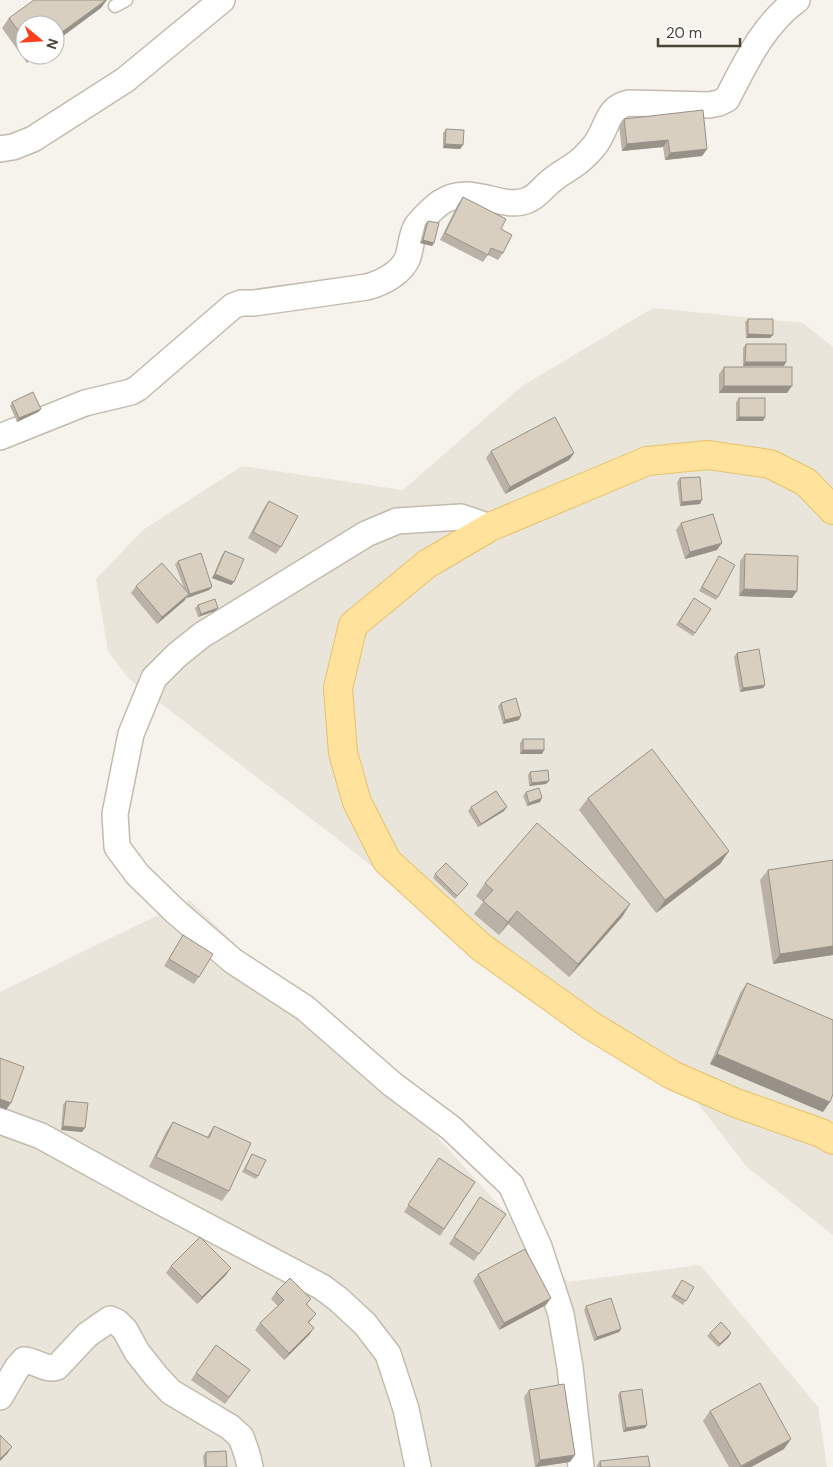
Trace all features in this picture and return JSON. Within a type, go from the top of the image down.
[{"type":"main road","points":[[833,510],[806,482],[770,464],[708,455],[647,460],[490,526],[427,564],[353,625],[338,688],[343,753],[357,802],[387,861],[481,947],[590,1025],[672,1075],[736,1103],[821,1133],[833,1140]]},
{"type":"street","points":[[0,149],[13,147],[33,139],[125,80],[222,0]]},
{"type":"street","points":[[0,437],[85,403],[130,392],[138,388],[233,306],[242,303],[254,303],[360,288],[383,282],[407,259],[416,227],[440,203],[467,194],[513,202],[531,199],[552,180],[583,159],[598,141],[611,114],[619,105],[629,103],[709,105],[727,99],[756,44],[768,26],[797,0]]},
{"type":"street","points":[[490,526],[461,517],[396,521],[366,534],[202,635],[177,655],[154,678],[131,734],[114,814],[117,847],[137,874],[176,912],[233,961],[305,1008],[392,1084],[451,1128],[511,1185],[539,1247],[561,1314],[570,1367],[581,1467]]},
{"type":"street","points":[[0,1121],[41,1136],[322,1287],[338,1299],[365,1324],[388,1354],[406,1409],[418,1467]]},
{"type":"street","points":[[0,1397],[17,1368],[24,1360],[33,1361],[46,1368],[52,1369],[57,1367],[87,1335],[110,1319],[117,1322],[125,1330],[137,1352],[156,1376],[172,1392],[230,1428],[241,1437],[250,1467]]},
{"type":"shaded area","points":[[653,308],[803,323],[833,347],[833,1235],[747,1167],[686,1088],[508,980],[353,851],[129,679],[108,651],[96,579],[143,530],[242,466],[403,490],[522,386]]},
{"type":"shaded area","points":[[189,900],[432,1131],[568,1282],[700,1265],[818,1407],[827,1467],[0,1467],[0,992]]},
{"type":"building","points":[[34,0],[106,0],[65,30],[65,15],[15,15],[15,26],[9,18]]},
{"type":"building","points":[[703,110],[707,149],[670,153],[668,140],[627,144],[624,119]]},
{"type":"building","points":[[446,129],[464,130],[463,145],[445,144]]},
{"type":"building","points":[[463,197],[506,219],[501,229],[512,235],[503,253],[491,248],[488,255],[445,233]]},
{"type":"building","points":[[428,221],[439,223],[434,243],[423,240]]},
{"type":"building","points":[[748,319],[773,319],[773,335],[748,334]]},
{"type":"building","points":[[746,344],[786,344],[786,362],[745,362]]},
{"type":"building","points":[[724,367],[792,367],[792,386],[724,386]]},
{"type":"building","points":[[33,392],[41,409],[19,418],[12,402]]},
{"type":"building","points":[[739,398],[765,398],[765,417],[739,417]]},
{"type":"building","points":[[555,417],[574,453],[510,487],[491,451]]},
{"type":"building","points":[[700,477],[702,500],[682,502],[680,478]]},
{"type":"building","points":[[269,501],[298,516],[281,547],[253,532]]},
{"type":"building","points":[[713,514],[722,543],[690,552],[681,523]]},
{"type":"building","points":[[225,551],[244,559],[234,582],[215,574]]},
{"type":"building","points":[[201,553],[212,587],[190,594],[178,561]]},
{"type":"building","points":[[745,554],[798,556],[797,591],[744,589]]},
{"type":"building","points":[[719,556],[735,565],[718,597],[702,587]]},
{"type":"building","points":[[162,563],[189,594],[162,617],[136,586]]},
{"type":"building","points":[[694,598],[711,609],[695,633],[679,622]]},
{"type":"building","points":[[215,599],[218,608],[201,614],[198,605]]},
{"type":"building","points":[[759,649],[765,685],[743,688],[737,653]]},
{"type":"building","points":[[516,698],[521,716],[505,720],[501,703]]},
{"type":"building","points":[[523,739],[544,739],[544,750],[523,750]]},
{"type":"building","points":[[652,749],[729,851],[665,900],[588,798]]},
{"type":"building","points":[[548,770],[549,781],[532,783],[530,772]]},
{"type":"building","points":[[539,788],[542,798],[529,803],[526,792]]},
{"type":"building","points":[[496,791],[507,807],[481,824],[471,807]]},
{"type":"building","points":[[537,823],[630,904],[578,964],[517,911],[508,922],[483,901],[493,890],[485,883]]},
{"type":"building","points":[[833,860],[833,946],[780,954],[768,870]]},
{"type":"building","points":[[446,863],[468,884],[457,896],[435,874]]},
{"type":"building","points":[[183,935],[213,954],[199,977],[169,959]]},
{"type":"building","points":[[747,983],[833,1020],[833,1094],[830,1102],[717,1054]]},
{"type":"building","points":[[0,1058],[24,1067],[11,1103],[0,1099]]},
{"type":"building","points":[[66,1101],[88,1103],[85,1128],[63,1126]]},
{"type":"building","points":[[173,1122],[209,1138],[214,1126],[251,1143],[229,1191],[156,1157]]},
{"type":"building","points":[[252,1154],[266,1160],[258,1176],[245,1169]]},
{"type":"building","points":[[439,1158],[475,1182],[444,1229],[408,1205]]},
{"type":"building","points":[[480,1197],[506,1214],[479,1254],[454,1237]]},
{"type":"building","points":[[200,1237],[231,1268],[202,1297],[171,1266]]},
{"type":"building","points":[[525,1249],[551,1298],[504,1323],[478,1274]]},
{"type":"building","points":[[290,1278],[311,1299],[306,1304],[316,1314],[308,1322],[314,1328],[289,1353],[260,1323],[284,1300],[276,1292]]},
{"type":"building","points":[[682,1280],[694,1287],[686,1301],[674,1294]]},
{"type":"building","points":[[611,1298],[621,1329],[597,1337],[586,1306]]},
{"type":"building","points":[[721,1322],[731,1333],[720,1344],[710,1333]]},
{"type":"building","points":[[216,1345],[250,1370],[229,1397],[196,1373]]},
{"type":"building","points":[[760,1383],[791,1439],[741,1466],[710,1411]]},
{"type":"building","points":[[564,1384],[575,1455],[540,1460],[529,1390]]},
{"type":"building","points":[[642,1389],[647,1425],[626,1428],[620,1392]]},
{"type":"building","points":[[0,1435],[12,1447],[0,1459]]},
{"type":"building","points":[[226,1451],[227,1467],[206,1467],[206,1452]]},
{"type":"building","points":[[648,1456],[650,1467],[601,1467],[600,1461]]}]
